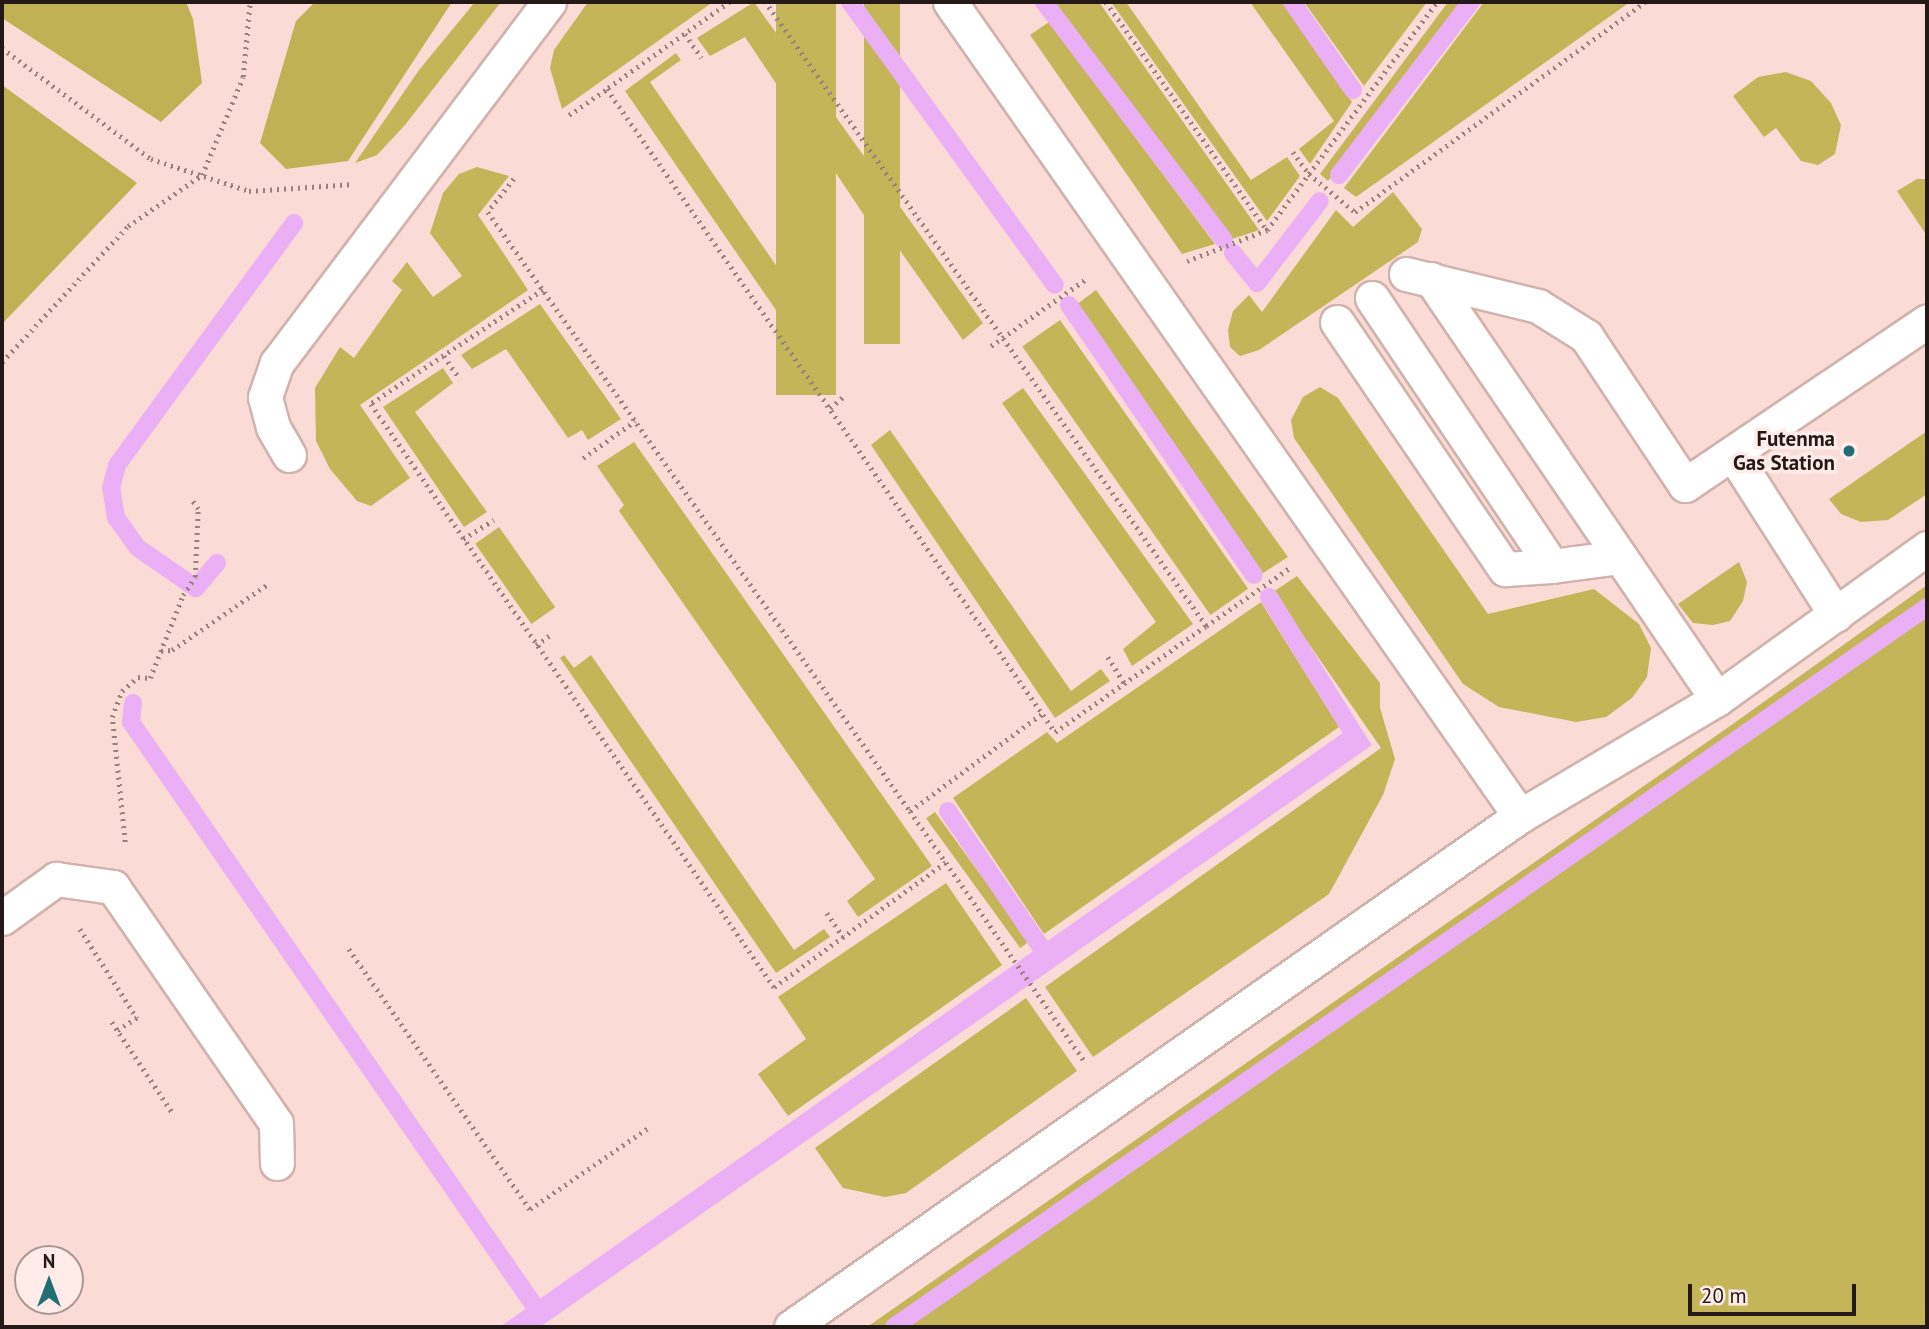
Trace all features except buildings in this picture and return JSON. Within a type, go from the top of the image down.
[{"type":"lane","points":[[289,455],[273,427],[265,397],[277,363],[549,2]]},
{"type":"lane","points":[[950,2],[1520,816]]},
{"type":"lane","points":[[1717,699],[1620,557],[1418,276],[1538,306],[1586,336],[1685,485],[1927,321]]},
{"type":"lane","points":[[1372,298],[1552,566]]},
{"type":"lane","points":[[1337,322],[1505,569],[1620,557]]},
{"type":"lane","points":[[1732,454],[1836,615]]},
{"type":"lane","points":[[791,1327],[1520,816],[1717,699],[1927,548]]},
{"type":"lane","points":[[2,918],[56,879],[113,887],[276,1123],[277,1163]]},
{"type":"path","points":[[2,362],[128,226],[202,175],[243,77],[250,2]]},
{"type":"path","points":[[569,115],[730,2]]},
{"type":"path","points":[[765,2],[1206,626]]},
{"type":"path","points":[[1106,2],[1266,230]]},
{"type":"path","points":[[1182,263],[1266,230],[1437,2]]},
{"type":"path","points":[[1293,152],[1309,174],[1355,212],[1645,2]]},
{"type":"path","points":[[685,34],[702,58]]},
{"type":"path","points":[[2,48],[151,159],[250,191],[414,180]]},
{"type":"path","points":[[607,89],[1055,732],[1292,567]]},
{"type":"path","points":[[514,179],[488,212],[1091,1070]]},
{"type":"path","points":[[990,345],[1086,279]]},
{"type":"path","points":[[543,290],[371,404],[774,988],[946,862]]},
{"type":"path","points":[[444,356],[460,379]]},
{"type":"path","points":[[830,408],[843,397]]},
{"type":"path","points":[[583,457],[635,421]]},
{"type":"path","points":[[122,849],[128,837],[111,717],[122,691],[138,677],[150,678],[183,595],[195,577],[198,509],[192,500]]},
{"type":"path","points":[[463,539],[493,520]]},
{"type":"path","points":[[160,652],[172,650],[268,584]]},
{"type":"path","points":[[536,645],[549,636]]},
{"type":"path","points":[[1108,657],[1124,683]]},
{"type":"path","points":[[910,811],[1043,713]]},
{"type":"path","points":[[827,913],[843,937]]},
{"type":"path","points":[[79,927],[137,1018],[117,1031]]},
{"type":"path","points":[[349,949],[530,1209],[648,1128]]},
{"type":"path","points":[[111,1022],[172,1112]]},
{"type":"shaded area","points":[[2,2],[186,2],[193,19],[202,83],[161,122],[2,18]]},
{"type":"shaded area","points":[[315,2],[452,2],[348,161],[286,169],[260,143],[296,21]]},
{"type":"shaded area","points":[[475,2],[501,2],[405,125],[377,155],[355,163],[419,70]]},
{"type":"shaded area","points":[[588,2],[713,2],[562,109],[550,68],[554,50]]},
{"type":"shaded area","points":[[754,2],[983,323],[963,340],[882,225],[874,230],[745,37],[710,56],[697,38]]},
{"type":"shaded area","points":[[776,2],[836,2],[836,395],[776,395]]},
{"type":"shaded area","points":[[864,2],[900,2],[900,344],[864,344]]},
{"type":"shaded area","points":[[1052,2],[1099,2],[1259,230],[1229,240]]},
{"type":"shaded area","points":[[1111,2],[1126,2],[1251,180],[1287,157],[1300,176],[1267,221]]},
{"type":"shaded area","points":[[1250,2],[1282,2],[1352,102],[1310,164],[1299,149],[1334,121]]},
{"type":"shaded area","points":[[1304,2],[1427,2],[1364,86]]},
{"type":"shaded area","points":[[1448,2],[1464,2],[1328,181],[1320,174]]},
{"type":"shaded area","points":[[1484,2],[1630,2],[1356,197],[1344,188]]},
{"type":"shaded area","points":[[1049,22],[1215,244],[1182,254],[1030,35]]},
{"type":"shaded area","points":[[676,53],[681,60],[650,82],[828,341],[809,358],[625,91]]},
{"type":"shaded area","points":[[1786,72],[1811,81],[1831,103],[1841,125],[1835,154],[1818,165],[1801,161],[1776,128],[1764,137],[1733,96],[1758,77]]},
{"type":"shaded area","points":[[2,85],[137,183],[2,324]]},
{"type":"shaded area","points":[[477,167],[509,176],[478,215],[528,290],[360,405],[410,478],[371,506],[357,501],[330,469],[316,441],[315,388],[340,347],[354,358],[402,290],[392,281],[407,262],[433,297],[462,276],[430,233],[443,193],[459,174]]},
{"type":"shaded area","points":[[1917,179],[1927,179],[1927,236],[1897,191]]},
{"type":"shaded area","points":[[1393,192],[1422,229],[1418,242],[1259,350],[1240,356],[1230,347],[1228,330],[1233,311],[1249,295],[1262,312],[1336,210],[1353,227]]},
{"type":"shaded area","points":[[1096,290],[1288,557],[1263,573],[1076,305]]},
{"type":"shaded area","points":[[540,304],[621,419],[588,440],[582,430],[568,438],[506,349],[472,369],[461,355]]},
{"type":"shaded area","points":[[1060,320],[1248,589],[1210,615],[1022,346]]},
{"type":"shaded area","points":[[443,368],[453,383],[415,412],[487,512],[464,527],[383,407]]},
{"type":"shaded area","points":[[1320,387],[1338,398],[1488,614],[1594,589],[1639,624],[1651,648],[1647,677],[1632,698],[1606,717],[1576,722],[1499,707],[1463,684],[1294,438],[1291,420],[1303,397]]},
{"type":"shaded area","points":[[1023,388],[1193,624],[1132,666],[1123,649],[1156,622],[1002,403]]},
{"type":"shaded area","points":[[890,430],[1071,691],[1101,669],[1110,681],[1055,718],[871,445]]},
{"type":"shaded area","points":[[1927,431],[1927,494],[1888,520],[1861,522],[1841,514],[1829,499]]},
{"type":"shaded area","points":[[634,442],[932,866],[858,917],[847,901],[875,879],[619,511],[624,505],[597,466]]},
{"type":"shaded area","points":[[499,527],[555,607],[531,624],[475,544]]},
{"type":"shaded area","points":[[1739,562],[1747,582],[1743,601],[1730,621],[1713,625],[1693,623],[1678,604]]},
{"type":"shaded area","points":[[1297,576],[1380,683],[1380,708],[1395,759],[1383,795],[1329,894],[1093,1057],[1045,987],[1381,748],[1273,592]]},
{"type":"shaded area","points":[[1927,585],[1927,1327],[867,1327],[1730,726]]},
{"type":"shaded area","points":[[1261,602],[1339,727],[1044,934],[953,798],[1047,732],[1057,743]]},
{"type":"shaded area","points":[[564,655],[574,668],[591,655],[794,950],[824,929],[830,937],[776,973],[560,658]]},
{"type":"shaded area","points":[[1357,723],[1372,745],[540,1327],[500,1327]]},
{"type":"shaded area","points":[[935,812],[1029,941],[1020,948],[926,818]]},
{"type":"shaded area","points":[[946,883],[1002,965],[788,1116],[758,1074],[806,1039],[778,997]]},
{"type":"shaded area","points":[[1026,998],[1077,1071],[906,1193],[885,1197],[843,1188],[815,1148]]},
{"type":"waterway","points":[[850,2],[1055,285]]},
{"type":"waterway","points":[[1044,2],[1224,240]]},
{"type":"waterway","points":[[1292,2],[1353,90]]},
{"type":"waterway","points":[[1339,175],[1471,2]]},
{"type":"waterway","points":[[1233,253],[1257,283],[1320,201]]},
{"type":"waterway","points":[[217,563],[196,588],[138,548],[116,518],[111,488],[117,465],[294,223]]},
{"type":"waterway","points":[[1069,305],[1254,575]]},
{"type":"waterway","points":[[1269,597],[1357,739]]},
{"type":"waterway","points":[[894,1327],[1927,607]]},
{"type":"waterway","points":[[133,703],[131,722],[538,1311]]},
{"type":"waterway","points":[[948,811],[1049,959]]},
{"type":"place","name":"Futenma Gas Station","points":[[1849,451]]}]
